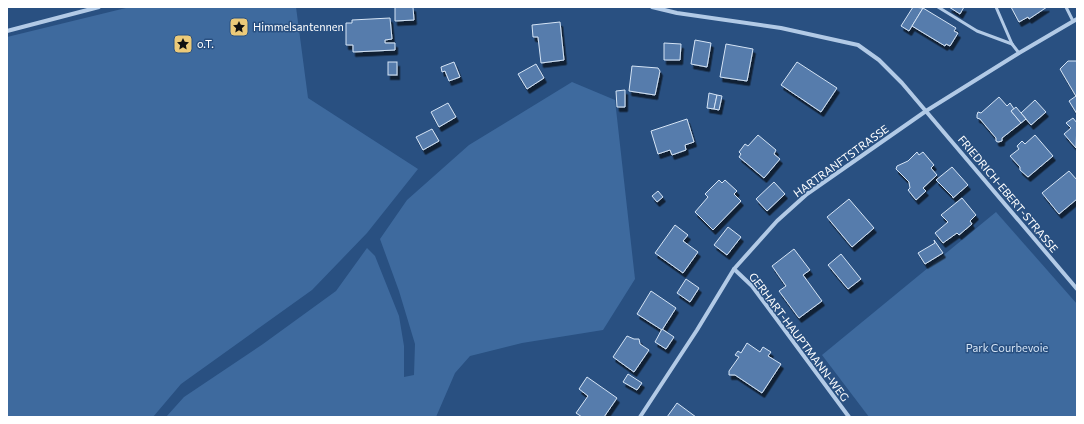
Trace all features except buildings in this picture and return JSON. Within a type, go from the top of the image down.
[{"type":"street","points":[[7,31],[99,7]]},
{"type":"street","name":"FRIEDRICH-EBERT-STRASSE","points":[[652,7],[677,13],[781,28],[858,45],[879,60],[926,111],[1077,289]]},
{"type":"street","name":"HARTRANFTSTRASSE","points":[[640,417],[697,330],[734,269],[777,221],[807,194],[926,111],[1075,20]]},
{"type":"street","name":"GERHART-HAUPTMANN-WEG","points":[[734,269],[752,286],[849,417]]},
{"type":"lane","points":[[938,7],[977,30],[1012,44]]},
{"type":"lane","points":[[996,7],[1012,44],[1019,53]]},
{"type":"lane","name":"HARTRANFTSTRASSE","points":[[1066,7],[1075,20]]},
{"type":"green space","points":[[130,7],[296,7],[308,98],[418,169],[367,233],[312,290],[181,384],[153,417],[7,417],[7,37]]},
{"type":"green space","points":[[572,82],[615,100],[635,279],[603,330],[522,343],[470,356],[455,373],[436,417],[166,417],[184,397],[263,344],[336,291],[367,248],[375,256],[399,316],[404,346],[404,377],[414,375],[415,344],[399,291],[380,239],[407,200],[469,145]]},
{"type":"green space","name":"Park Courbevoie","points":[[996,212],[1077,304],[1077,417],[869,417],[822,355]]},
{"type":"place","name":"Himmelsantennen","points":[[239,27]]},
{"type":"place","name":"o.T.","points":[[183,44]]}]
